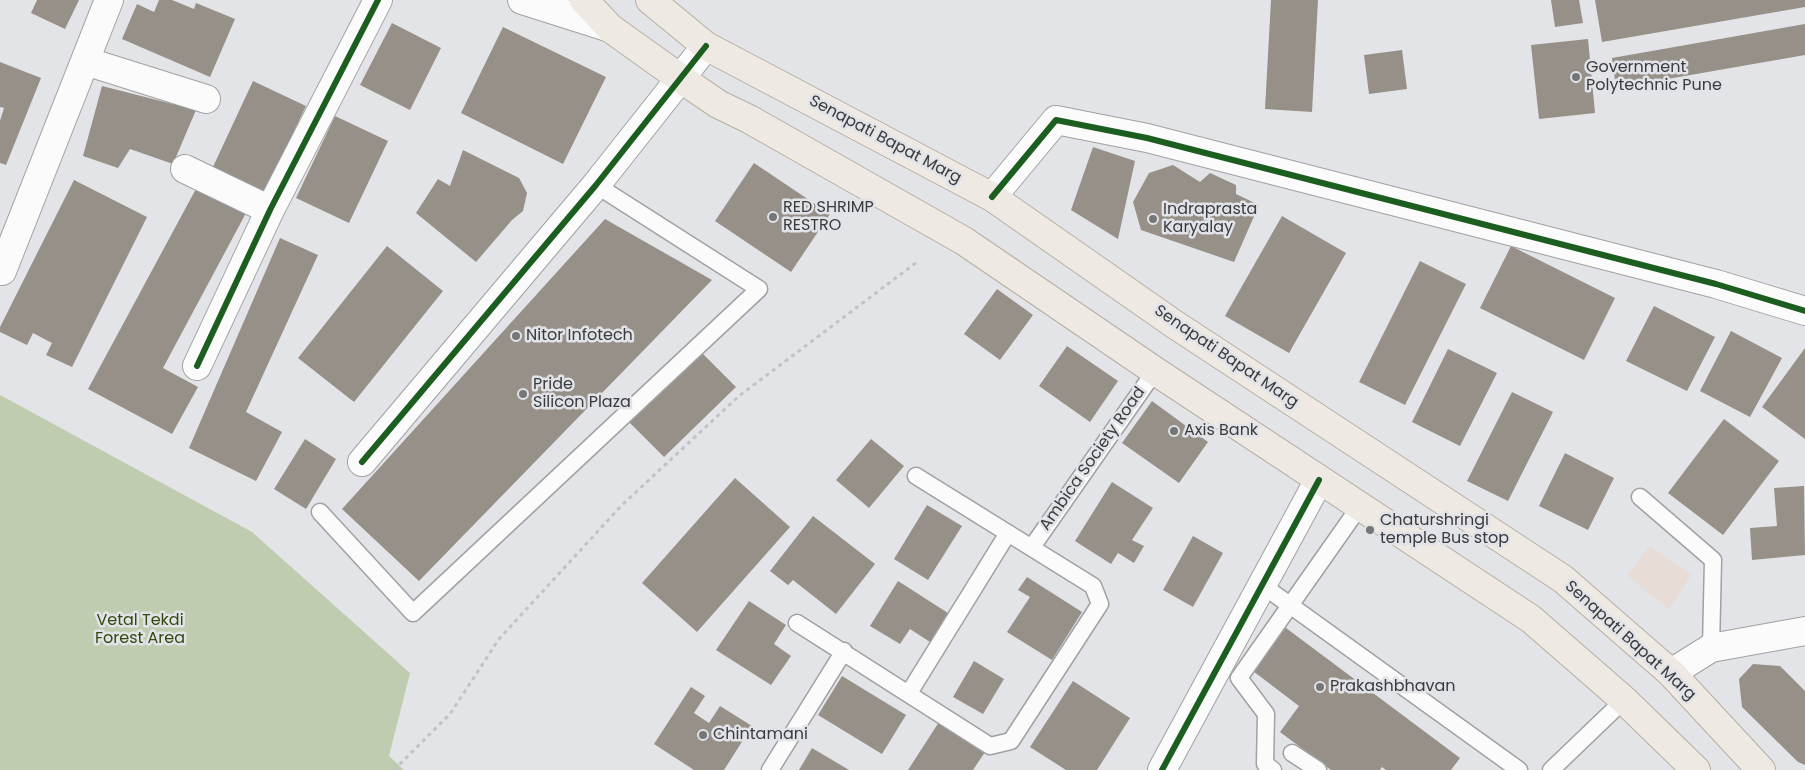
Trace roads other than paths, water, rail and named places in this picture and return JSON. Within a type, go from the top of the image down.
[{"type":"main road","points":[[584,0],[610,28],[718,104],[749,119],[964,241],[1155,371],[1532,619],[1624,700],[1696,770]]},
{"type":"main road","name":"Senapati Bapat Marg","points":[[650,0],[706,46],[992,198],[1174,324],[1563,579],[1671,673],[1761,770]]},
{"type":"street","points":[[2,271],[109,0]]},
{"type":"street","points":[[197,366],[270,210],[378,0]]},
{"type":"street","points":[[522,0],[610,28]]},
{"type":"street","points":[[362,462],[596,185],[706,46]]},
{"type":"street","points":[[85,61],[206,99]]},
{"type":"street","points":[[992,198],[1056,120],[1147,138],[1716,284],[1805,311]]},
{"type":"street","points":[[185,169],[270,210]]},
{"type":"street","points":[[1162,770],[1319,480]]},
{"type":"street","points":[[1671,673],[1710,648],[1805,631]]},
{"type":"lane","points":[[320,512],[413,612],[759,289],[596,185]]},
{"type":"lane","name":"Ambica Society Road","points":[[1032,547],[1155,371]]},
{"type":"lane","points":[[796,623],[844,651],[990,746],[1011,741],[1100,604],[1093,586],[916,476]]},
{"type":"lane","points":[[1640,497],[1713,560],[1710,648]]},
{"type":"lane","points":[[1274,770],[1265,764],[1266,714],[1239,678],[1360,506]]},
{"type":"lane","points":[[909,693],[1008,533]]},
{"type":"lane","points":[[1262,585],[1519,770]]},
{"type":"lane","points":[[770,770],[844,651]]},
{"type":"lane","points":[[1551,770],[1624,700]]},
{"type":"lane","points":[[1292,753],[1318,770]]},
{"type":"place","name":"Government Polytechnic Pune","points":[[1576,77]]},
{"type":"place","name":"RED SHRIMP RESTRO","points":[[773,217]]},
{"type":"place","name":"Indraprasta Karyalay","points":[[1153,219]]},
{"type":"place","name":"Nitor Infotech","points":[[516,336]]},
{"type":"place","name":"Pride Silicon Plaza","points":[[523,394]]},
{"type":"place","name":"Axis Bank","points":[[1174,431]]},
{"type":"place","name":"Chaturshringi temple Bus stop","points":[[1370,530]]},
{"type":"place","name":"Prakashbhavan","points":[[1320,687]]},
{"type":"place","name":"Chintamani","points":[[703,735]]},
{"type":"park label","name":"Vetal Tekdi Forest Area","points":[[140,630]]}]
